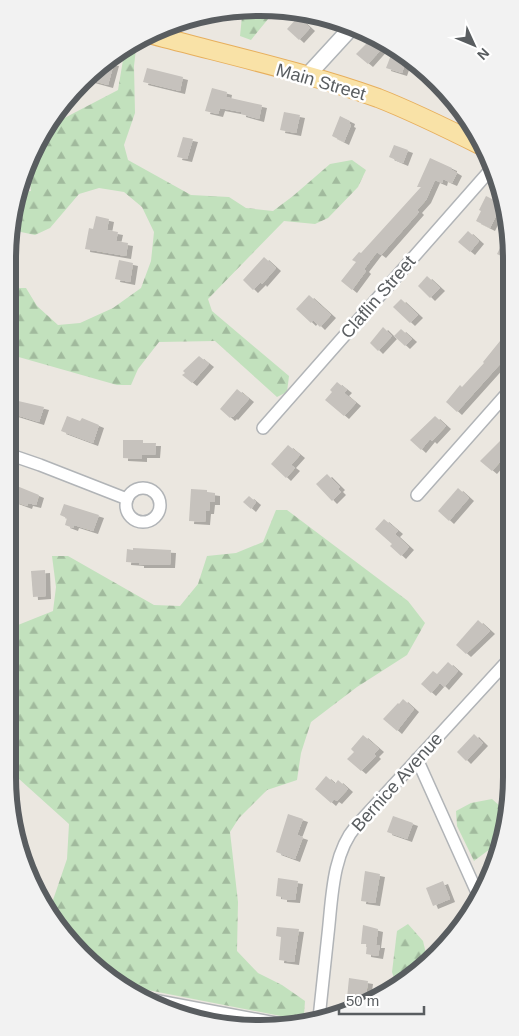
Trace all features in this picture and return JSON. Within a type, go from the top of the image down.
[{"type":"main road","name":"Main Street","points":[[161,37],[307,76],[386,102],[472,141]]},
{"type":"street","points":[[307,76],[347,33]]},
{"type":"street","name":"Claflin Street","points":[[264,428],[487,174]]},
{"type":"street","points":[[417,495],[503,398]]},
{"type":"street","points":[[16,457],[127,499]]},
{"type":"street","name":"Bernice Avenue","points":[[319,1012],[333,890],[342,848],[350,833],[503,666]]},
{"type":"street","points":[[417,759],[475,889]]},
{"type":"street","points":[[172,1003],[260,1020]]},
{"type":"green space","points":[[242,17],[270,17],[251,40],[240,36]]},
{"type":"green space","points":[[136,50],[134,66],[135,113],[124,145],[128,160],[191,195],[229,197],[246,208],[273,211],[330,164],[352,160],[366,170],[358,187],[328,218],[315,224],[284,221],[208,299],[212,311],[289,376],[287,392],[277,397],[215,341],[159,342],[138,369],[131,385],[117,385],[16,356],[16,288],[26,288],[37,306],[58,325],[80,323],[113,308],[141,288],[151,261],[154,232],[142,207],[124,192],[99,188],[79,194],[50,228],[35,235],[18,230],[26,192],[31,191],[29,180],[41,152],[57,124],[60,120],[118,90],[123,57]]},
{"type":"green space","points":[[276,510],[287,510],[408,601],[425,623],[407,655],[357,687],[311,722],[301,753],[297,780],[267,790],[239,818],[230,832],[238,902],[237,951],[258,973],[282,985],[305,1001],[304,1015],[291,1018],[141,989],[124,979],[87,949],[57,912],[51,902],[67,859],[69,824],[16,776],[16,626],[53,611],[56,587],[52,556],[68,556],[154,605],[180,606],[198,584],[207,556],[236,553],[263,542]]},
{"type":"green space","points":[[492,799],[501,807],[492,848],[474,861],[457,826],[456,811],[471,803]]},
{"type":"green space","points":[[408,924],[423,941],[426,954],[394,979],[392,972],[397,931]]},
{"type":"building","points":[[296,19],[301,20],[310,28],[299,40],[287,29]]},
{"type":"building","points":[[368,42],[381,49],[368,64],[356,54]]},
{"type":"building","points":[[391,55],[405,65],[402,73],[386,68]]},
{"type":"building","points":[[113,65],[108,85],[94,81]]},
{"type":"building","points":[[147,68],[183,77],[180,91],[143,82]]},
{"type":"building","points":[[212,88],[227,92],[226,97],[262,105],[259,119],[241,114],[241,112],[220,108],[218,114],[205,111]]},
{"type":"building","points":[[284,112],[300,115],[296,133],[280,130]]},
{"type":"building","points":[[340,116],[350,121],[349,124],[351,125],[344,142],[332,136]]},
{"type":"building","points":[[183,137],[193,139],[187,159],[177,157]]},
{"type":"building","points":[[394,145],[408,150],[403,163],[389,157]]},
{"type":"building","points":[[430,158],[452,168],[457,173],[452,183],[443,179],[442,183],[435,180],[426,200],[417,210],[419,212],[381,255],[377,252],[364,269],[366,271],[352,290],[341,281],[356,262],[352,260],[359,252],[361,253],[421,187],[417,187]]},
{"type":"building","points":[[486,196],[495,200],[498,212],[490,228],[476,221],[481,211],[479,210]]},
{"type":"building","points":[[96,216],[109,219],[107,230],[118,232],[116,241],[128,243],[126,256],[85,249],[89,228],[93,229]]},
{"type":"building","points":[[468,231],[479,241],[470,252],[458,242]]},
{"type":"building","points":[[502,244],[503,257],[497,254]]},
{"type":"building","points":[[264,257],[276,268],[262,284],[261,282],[253,290],[243,280]]},
{"type":"building","points":[[119,260],[133,263],[130,282],[115,279]]},
{"type":"building","points":[[427,276],[440,288],[430,298],[418,286]]},
{"type":"building","points":[[309,295],[331,315],[320,327],[313,320],[311,323],[296,309]]},
{"type":"building","points":[[401,299],[418,315],[410,323],[393,307]]},
{"type":"building","points":[[383,327],[392,336],[378,351],[370,343]]},
{"type":"building","points":[[401,329],[412,339],[405,346],[394,336]]},
{"type":"building","points":[[500,341],[503,343],[503,361],[457,412],[446,402],[460,385],[462,387]]},
{"type":"building","points":[[199,356],[209,364],[192,383],[182,375],[185,373],[183,371]]},
{"type":"building","points":[[337,382],[347,390],[344,393],[356,403],[344,416],[325,400]]},
{"type":"building","points":[[237,389],[249,399],[230,418],[220,409]]},
{"type":"building","points":[[16,400],[44,407],[39,422],[16,415]]},
{"type":"building","points":[[67,416],[80,421],[82,418],[99,425],[93,443],[61,431]]},
{"type":"building","points":[[435,416],[446,426],[432,441],[430,439],[421,450],[410,440]]},
{"type":"building","points":[[123,440],[143,440],[143,443],[156,443],[155,455],[142,455],[142,459],[123,458]]},
{"type":"building","points":[[501,440],[503,442],[503,459],[492,471],[480,461]]},
{"type":"building","points":[[288,445],[300,455],[291,465],[295,468],[286,478],[271,464]]},
{"type":"building","points":[[327,474],[340,487],[338,489],[341,492],[332,501],[316,484]]},
{"type":"building","points":[[16,486],[39,495],[36,505],[28,503],[27,506],[16,502]]},
{"type":"building","points":[[458,488],[469,498],[449,521],[438,511]]},
{"type":"building","points":[[191,489],[207,490],[207,492],[215,493],[215,502],[210,502],[209,511],[206,511],[205,522],[189,521]]},
{"type":"building","points":[[249,496],[256,502],[251,509],[243,502]]},
{"type":"building","points":[[64,504],[99,515],[93,531],[74,525],[73,528],[65,525],[67,518],[60,515]]},
{"type":"building","points":[[384,519],[398,531],[395,534],[409,547],[401,556],[390,546],[392,544],[375,529]]},
{"type":"building","points":[[133,548],[171,550],[170,565],[139,565],[139,563],[126,562],[127,549],[133,550]]},
{"type":"building","points":[[45,570],[46,596],[33,597],[31,571]]},
{"type":"building","points":[[478,620],[490,631],[466,654],[456,645]]},
{"type":"building","points":[[448,662],[458,671],[444,687],[440,683],[431,693],[421,684],[433,671],[437,674]]},
{"type":"building","points":[[403,699],[414,709],[397,731],[383,719]]},
{"type":"building","points":[[474,734],[483,743],[466,761],[457,752]]},
{"type":"building","points":[[363,735],[379,749],[374,754],[376,756],[361,771],[347,759],[354,752],[351,749]]},
{"type":"building","points":[[326,776],[335,784],[338,780],[348,789],[337,801],[334,799],[331,803],[315,789]]},
{"type":"building","points":[[288,814],[303,819],[297,835],[303,837],[295,859],[276,852]]},
{"type":"building","points":[[393,816],[413,823],[407,839],[387,832]]},
{"type":"building","points":[[365,871],[380,874],[375,903],[361,901]]},
{"type":"building","points":[[278,878],[298,881],[295,900],[282,899],[282,897],[276,896]]},
{"type":"building","points":[[443,881],[450,899],[433,906],[426,888]]},
{"type":"building","points":[[363,925],[378,929],[376,945],[380,945],[378,956],[366,954],[367,944],[361,944]]},
{"type":"building","points":[[277,927],[299,929],[294,962],[279,960],[281,937],[276,936]]},
{"type":"building","points":[[349,978],[368,981],[366,995],[350,1002],[351,999],[347,998]]}]
